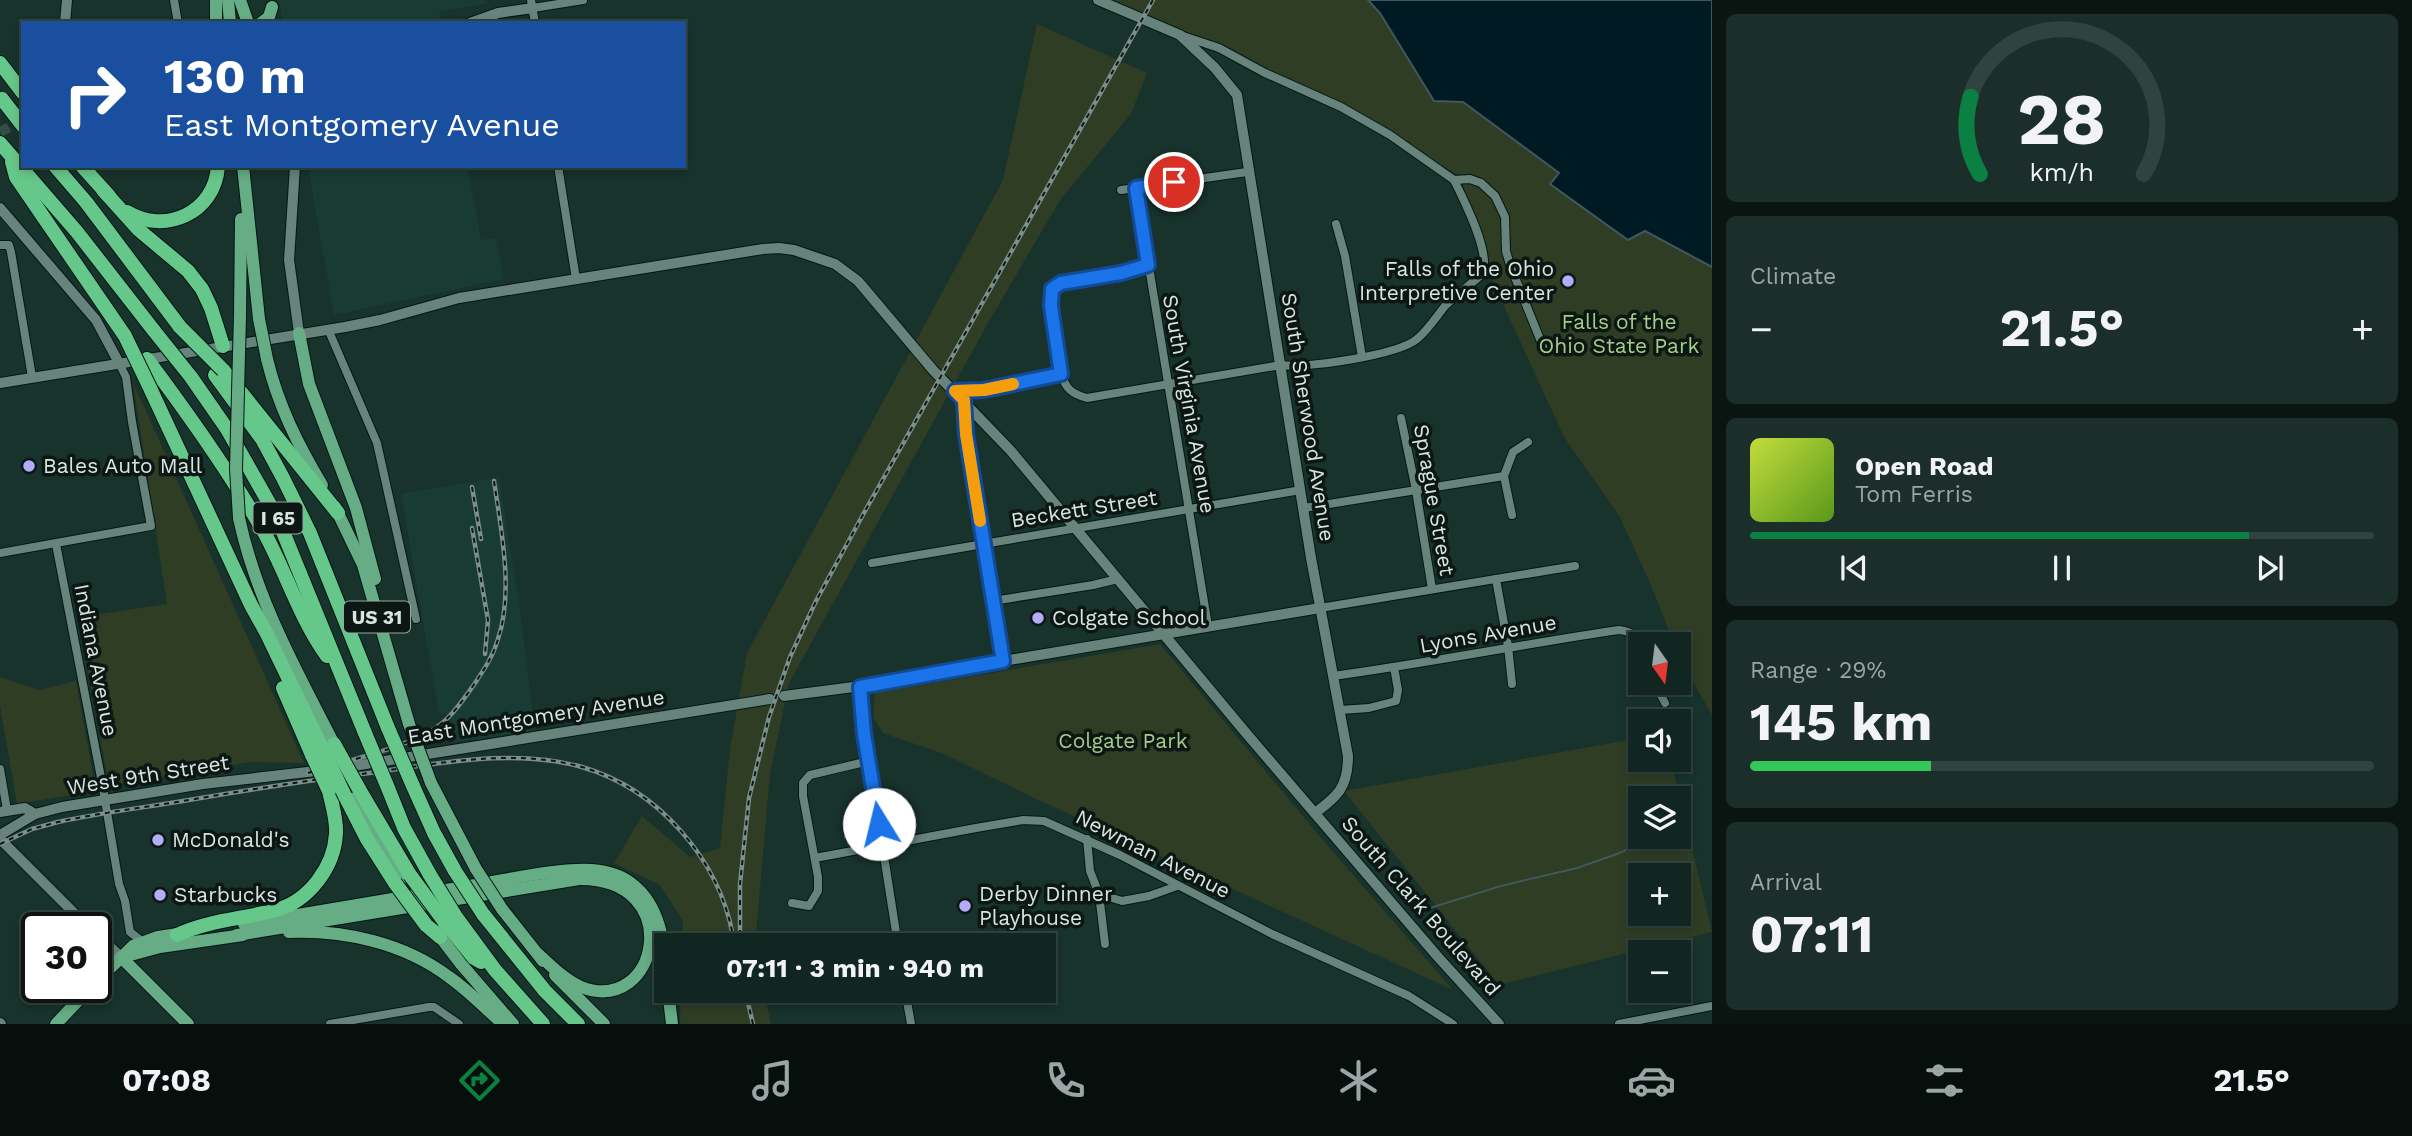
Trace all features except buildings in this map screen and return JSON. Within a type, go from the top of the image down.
[{"type":"highway","points":[[0,63],[21,90]]},
{"type":"highway","points":[[1,98],[21,123]]},
{"type":"highway","points":[[6,150],[16,177],[125,336],[251,605],[261,635],[323,750],[352,792],[402,879],[439,921],[440,937]]},
{"type":"highway","name":"I 65","points":[[6,150],[21,167]]},
{"type":"highway","name":"I 65","points":[[22,168],[77,232],[191,377],[227,429],[277,517],[404,828],[430,875],[439,921],[495,970],[543,1024]]},
{"type":"highway","name":"I 65","points":[[57,168],[86,202],[180,327],[219,372],[262,439],[310,533],[388,728],[434,833],[483,914],[545,991],[578,1024]]},
{"type":"highway","points":[[84,168],[139,230],[188,271],[202,289],[211,308],[223,346]]},
{"type":"highway","points":[[103,190],[130,214],[147,221],[169,221],[201,206],[215,185],[218,168]]},
{"type":"highway","points":[[148,359],[225,467],[286,573],[315,640],[339,673]]},
{"type":"highway","points":[[219,372],[338,513]]},
{"type":"highway","points":[[177,935],[208,923],[275,910],[305,895],[322,876],[332,854],[336,833],[323,750]]},
{"type":"main road","points":[[216,0],[216,21]]},
{"type":"main road","points":[[228,0],[230,21]]},
{"type":"main road","points":[[240,0],[249,21]]},
{"type":"main road","points":[[264,21],[269,17],[271,4]]},
{"type":"main road","name":"US 31","points":[[241,168],[242,253],[236,469],[239,518],[245,550],[256,584],[323,750]]},
{"type":"main road","name":"US 31","points":[[241,168],[259,318],[272,383],[294,438],[338,513],[363,565],[409,724],[431,783],[476,869],[502,909],[565,988],[604,1024]]},
{"type":"main road","points":[[299,333],[310,384],[368,547],[393,653],[396,682]]},
{"type":"main road","points":[[112,966],[134,946],[177,935],[498,882],[593,870],[619,876],[631,883],[653,909],[660,933]]},
{"type":"main road","points":[[121,957],[160,947],[579,879],[598,880],[621,888],[639,904],[649,923],[651,944],[646,961],[635,976],[615,988],[599,990],[579,986],[538,954]]},
{"type":"main road","points":[[237,935],[331,933],[375,941],[415,956],[448,975],[503,1024]]},
{"type":"main road","points":[[440,937],[513,1024]]},
{"type":"main road","points":[[121,957],[188,1024]]},
{"type":"main road","points":[[56,1024],[76,1003]]},
{"type":"main road","points":[[670,1003],[673,1024]]},
{"type":"street","points":[[65,21],[67,0]]},
{"type":"street","points":[[174,0],[178,21]]},
{"type":"street","points":[[475,21],[532,4],[583,0]]},
{"type":"street","points":[[1098,0],[1180,35],[1219,48],[1265,73],[1341,107],[1390,135],[1454,180],[1476,232],[1485,262],[1482,275],[1454,297],[1427,329],[1410,344],[1396,350],[1293,367],[1281,365],[1087,398],[1077,396],[1066,388],[1061,374],[1050,297],[1052,289],[1061,283],[1121,273],[1148,265]]},
{"type":"street","name":"South Sherwood Avenue","points":[[1180,35],[1215,68],[1237,95],[1247,172],[1320,608],[1348,756],[1346,780],[1340,792],[1315,813]]},
{"type":"street","points":[[295,168],[289,260],[299,333]]},
{"type":"street","points":[[558,168],[576,279]]},
{"type":"street","points":[[1121,190],[1247,172]]},
{"type":"street","points":[[1454,180],[1470,179],[1481,183],[1495,196],[1505,217],[1506,251],[1510,265],[1544,349]]},
{"type":"street","name":"South Virginia Avenue","points":[[1136,188],[1208,626]]},
{"type":"street","points":[[0,208],[88,310],[102,330],[126,377],[152,526],[0,553]]},
{"type":"street","points":[[1336,224],[1345,256],[1362,356]]},
{"type":"street","points":[[0,245],[9,245],[11,252],[32,377]]},
{"type":"street","name":"South Clark Boulevard","points":[[0,383],[380,320],[459,298],[779,247],[815,255],[835,264],[858,281],[933,370],[964,400],[1075,527],[1438,957],[1499,1024]]},
{"type":"street","points":[[328,329],[377,443],[416,619]]},
{"type":"street","points":[[955,391],[984,390],[1061,374]]},
{"type":"street","points":[[964,400],[966,434],[1003,661]]},
{"type":"street","name":"Sprague Street","points":[[1401,418],[1432,589]]},
{"type":"street","points":[[1512,515],[1504,476],[1513,452],[1528,442]]},
{"type":"street","points":[[1304,508],[1504,476]]},
{"type":"street","name":"Beckett Street","points":[[872,563],[1301,490]]},
{"type":"street","name":"Indiana Avenue","points":[[56,544],[119,884],[131,932],[143,942]]},
{"type":"street","points":[[784,696],[860,687],[1575,566]]},
{"type":"street","points":[[993,601],[1093,586],[1118,579]]},
{"type":"street","points":[[1496,579],[1512,684]]},
{"type":"street","points":[[1184,659],[1181,639],[1189,630]]},
{"type":"street","name":"Lyons Avenue","points":[[1333,676],[1508,646],[1619,630],[1629,632]]},
{"type":"street","points":[[1340,710],[1369,708],[1396,701],[1398,690],[1394,667]]},
{"type":"street","points":[[860,687],[896,933]]},
{"type":"street","points":[[1661,695],[1665,703]]},
{"type":"street","name":"East Montgomery Avenue","points":[[308,773],[770,699]]},
{"type":"street","points":[[792,903],[805,906],[813,903],[818,891],[803,783],[810,775],[869,761]]},
{"type":"street","points":[[0,769],[4,811],[25,808],[35,814]]},
{"type":"street","name":"West 9th Street","points":[[0,837],[35,814],[203,784],[308,773]]},
{"type":"street","name":"Newman Avenue","points":[[814,858],[1033,819],[1087,839],[1272,934],[1409,996],[1453,1024]]},
{"type":"street","points":[[0,837],[73,912]]},
{"type":"street","points":[[1087,839],[1090,871],[1098,894],[1105,944]]},
{"type":"street","points":[[1098,894],[1122,901],[1149,896],[1177,886]]},
{"type":"street","points":[[112,949],[121,957]]},
{"type":"street","points":[[907,1003],[911,1024]]},
{"type":"street","points":[[1619,1024],[1712,1006]]},
{"type":"street","points":[[330,1024],[429,1007],[459,1024]]},
{"type":"shaded area","points":[[279,0],[486,0],[487,3],[439,12],[441,21],[283,21]]},
{"type":"shaded area","points":[[308,168],[467,168],[481,240],[496,238],[503,279],[334,315]]},
{"type":"shaded area","points":[[499,477],[521,616],[535,731],[454,742],[449,714],[439,714],[401,494]]},
{"type":"green space","name":"Falls of the Ohio State Park","points":[[1109,0],[1467,0],[1645,231],[1712,267],[1712,715],[1691,679],[1691,632],[1669,632],[1620,517],[1564,437],[1491,278],[1460,176],[1341,107]]},
{"type":"green space","points":[[1037,24],[1147,73],[1131,114],[1060,200],[988,323],[789,683],[770,774],[756,933],[682,933],[683,921],[660,885],[614,863],[642,816],[690,857],[720,848],[730,749],[747,653],[1003,180]]},
{"type":"green space","points":[[133,382],[304,763],[250,762],[109,786],[84,649],[88,645],[80,617],[167,604]]},
{"type":"green space","name":"Colgate Park","points":[[1160,644],[1316,832],[1453,990],[944,754],[883,733],[873,717],[875,693]]},
{"type":"green space","points":[[0,677],[39,690],[76,681],[96,791],[17,804],[0,706]]},
{"type":"green space","points":[[1628,740],[1628,772],[1674,772],[1677,786],[1628,786],[1628,849],[1691,849],[1691,844],[1712,932],[1680,940],[1628,940],[1628,953],[1499,985],[1344,791]]},
{"type":"green space","points":[[681,1003],[767,1003],[771,1024],[680,1024]]},
{"type":"water","points":[[1368,0],[1712,0],[1712,267],[1645,231],[1628,240],[1550,184],[1559,173],[1463,102],[1434,101],[1380,13]]},
{"type":"waterway","points":[[1430,908],[1501,886],[1577,868],[1628,849]]},
{"type":"tunnel","points":[[0,132],[21,121]]},
{"type":"railway","points":[[740,933],[740,884],[749,798],[769,717],[790,657],[816,601],[865,511],[1153,0]]},
{"type":"railway","points":[[308,773],[385,750],[429,732],[454,712],[484,669],[498,639],[505,601],[505,560],[494,481]]},
{"type":"railway","points":[[472,487],[481,539]]},
{"type":"railway","points":[[472,528],[488,620],[485,654]]},
{"type":"railway","points":[[0,844],[32,829],[58,822],[294,783],[472,760],[528,758],[555,761],[610,777],[636,792],[681,831],[714,880],[726,908],[732,933]]},
{"type":"railway","points":[[748,1003],[753,1024]]},
{"type":"slow traffic","points":[[980,521],[966,434],[964,400],[955,391],[984,390],[1013,384]]},
{"type":"place","name":"Falls of the Ohio Interpretive Center","points":[[1568,281]]},
{"type":"place","name":"Bales Auto Mall","points":[[29,466]]},
{"type":"place","name":"Colgate School","points":[[1038,618]]},
{"type":"place","name":"McDonald's","points":[[158,840]]},
{"type":"place","name":"Starbucks","points":[[160,895]]},
{"type":"place","name":"Derby Dinner Playhouse","points":[[965,906]]},
{"type":"route","points":[[879,824],[864,734],[860,687],[1003,661],[966,434],[964,400],[955,391],[984,390],[1061,374],[1050,297],[1052,289],[1061,283],[1121,273],[1148,265],[1136,188],[1174,182]]}]
